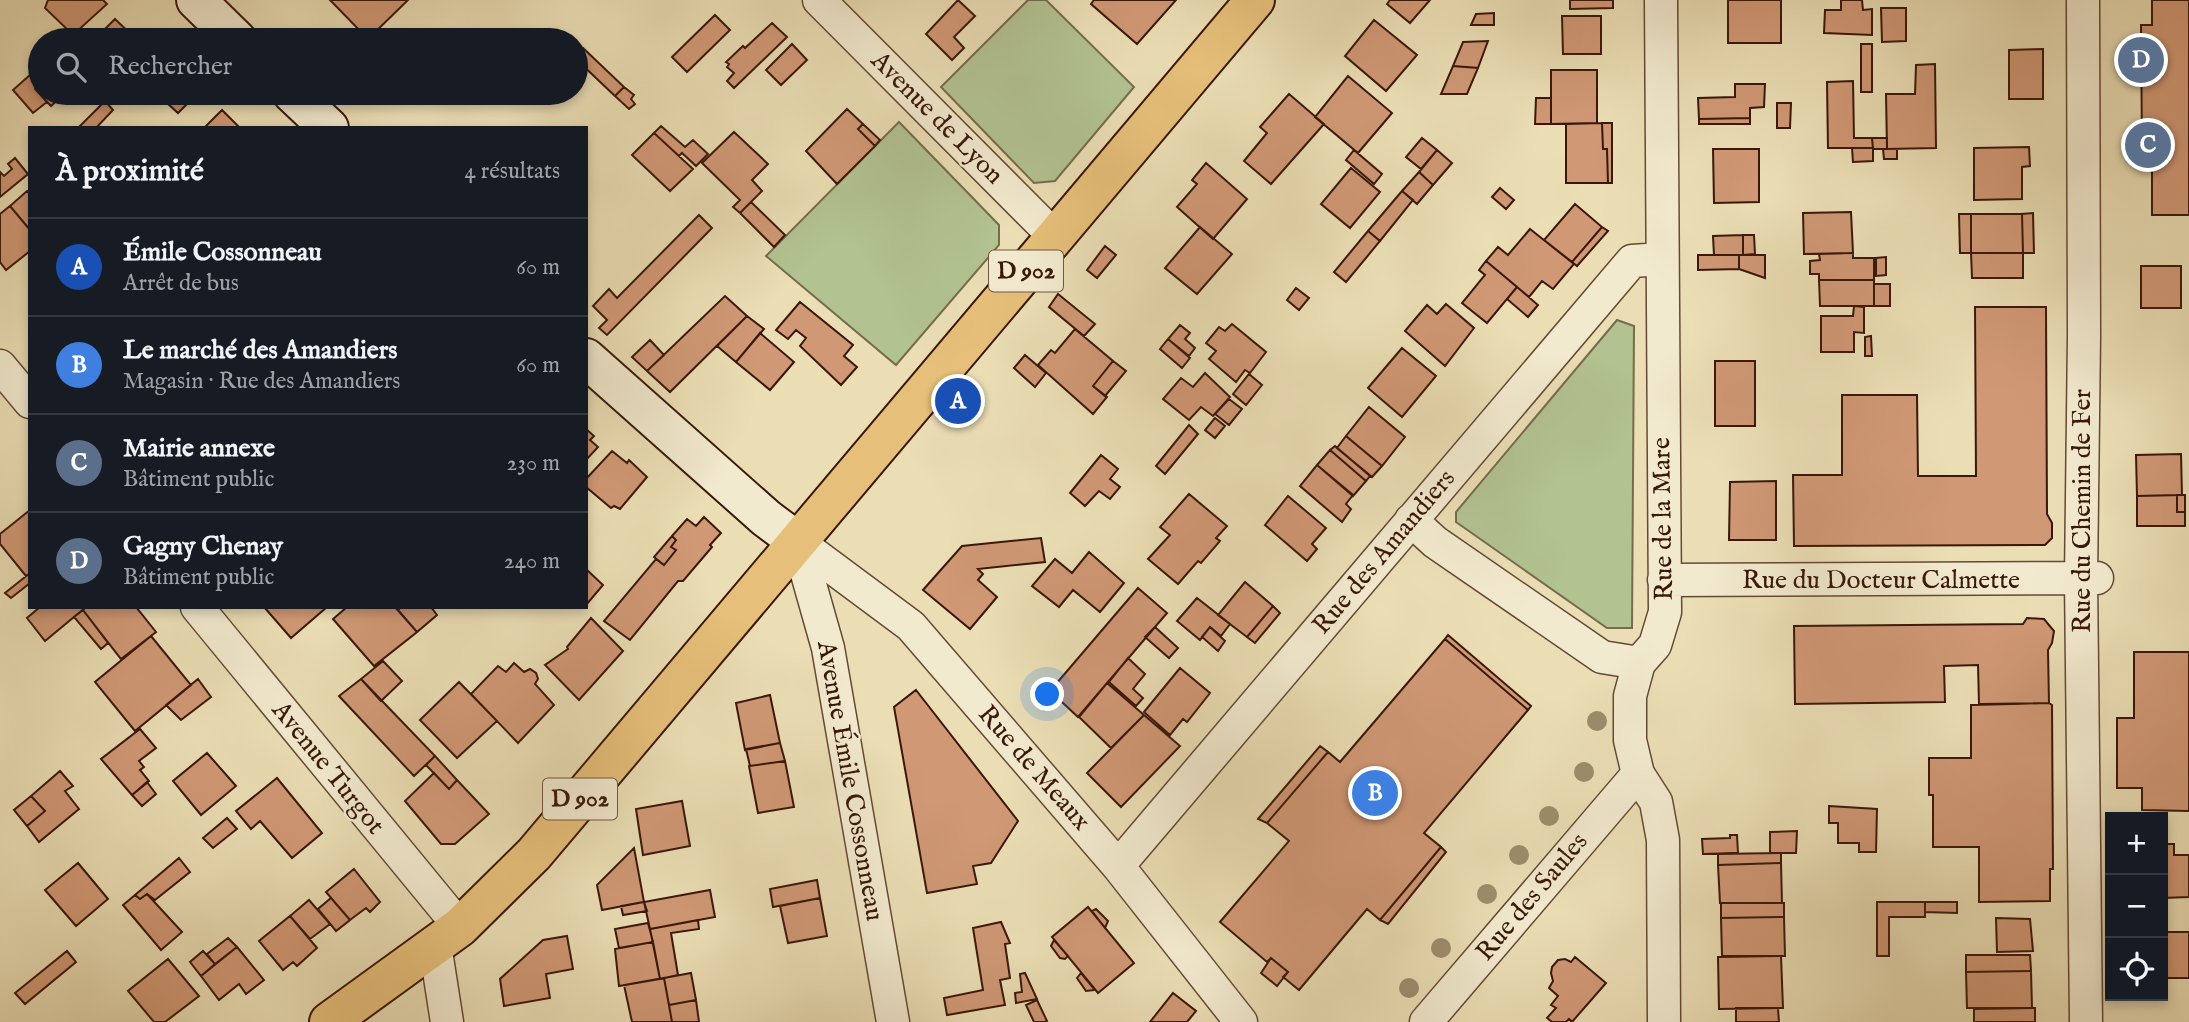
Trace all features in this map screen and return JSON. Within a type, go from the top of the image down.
[{"type":"main road","points":[[196,0],[225,28]]},
{"type":"main road","name":"D 902","points":[[329,1022],[448,936],[534,854],[1255,0]]},
{"type":"main road","points":[[305,105],[327,126]]},
{"type":"main road","points":[[588,360],[766,518],[798,542]]},
{"type":"street","name":"Avenue de Lyon","points":[[819,0],[1055,237]]},
{"type":"street","name":"Rue de la Mare","points":[[1661,0],[1665,612],[1655,645],[1639,663],[1630,696],[1630,740],[1638,774],[1656,802],[1663,840],[1664,1022]]},
{"type":"street","name":"Rue du Chemin de Fer","points":[[2083,0],[2084,335],[2089,579],[2086,1022]]},
{"type":"street","name":"Rue des Amandiers","points":[[1118,866],[1632,261],[1662,259]]},
{"type":"street","points":[[0,366],[28,400]]},
{"type":"street","points":[[1412,520],[1435,542],[1602,657],[1639,663]]},
{"type":"street","name":"Rue de Meaux","points":[[798,542],[911,626],[1118,866],[1241,1022]]},
{"type":"street","name":"Avenue Émile Cossonneau","points":[[798,542],[828,648],[893,1022]]},
{"type":"street","name":"Rue du Docteur Calmette","points":[[1664,580],[2089,579]]},
{"type":"street","name":"Avenue Turgot","points":[[199,609],[448,936]]},
{"type":"street","name":"Rue des Saules","points":[[1426,1022],[1638,774]]},
{"type":"street","points":[[447,1022],[448,936]]},
{"type":"green space","points":[[1028,0],[1046,0],[1134,87],[1055,181],[1034,183],[941,87]]},
{"type":"green space","points":[[899,122],[999,225],[999,245],[896,365],[766,256]]},
{"type":"green space","points":[[1617,320],[1634,326],[1632,628],[1607,628],[1456,522],[1456,512]]},
{"type":"building","points":[[48,0],[103,0],[107,4],[81,28],[66,28],[45,8]]},
{"type":"building","points":[[330,0],[408,0],[379,28],[357,28]]},
{"type":"building","points":[[958,0],[975,16],[954,37],[964,48],[952,60],[926,34]]},
{"type":"building","points":[[1094,0],[1176,0],[1137,44],[1091,4]]},
{"type":"building","points":[[1390,0],[1430,0],[1410,23],[1387,4]]},
{"type":"building","points":[[1570,0],[1613,0],[1613,8],[1570,9]]},
{"type":"building","points":[[1728,0],[1781,0],[1781,43],[1728,43]]},
{"type":"building","points":[[1841,0],[1862,0],[1863,10],[1872,9],[1872,35],[1824,33],[1825,10],[1841,10]]},
{"type":"building","points":[[2152,0],[2189,0],[2189,215],[2152,215],[2152,150],[2142,150],[2141,25],[2152,25]]},
{"type":"building","points":[[1881,8],[1906,8],[1906,41],[1882,42]]},
{"type":"building","points":[[1494,13],[1494,25],[1471,25],[1476,14]]},
{"type":"building","points":[[715,15],[730,30],[687,72],[672,57]]},
{"type":"building","points":[[1562,16],[1601,16],[1601,54],[1563,54]]},
{"type":"building","points":[[115,19],[124,28],[106,28]]},
{"type":"building","points":[[1374,20],[1417,55],[1386,91],[1345,56]]},
{"type":"building","points":[[772,23],[787,37],[734,88],[727,81],[734,73],[727,67],[729,64],[726,62]]},
{"type":"building","points":[[1488,41],[1478,68],[1453,66],[1463,42]]},
{"type":"building","points":[[792,44],[807,60],[781,85],[766,70]]},
{"type":"building","points":[[1861,44],[1872,44],[1872,92],[1861,92]]},
{"type":"building","points":[[2043,49],[2043,99],[2009,99],[2009,50]]},
{"type":"building","points":[[588,53],[624,87],[615,96],[588,70]]},
{"type":"building","points":[[1935,64],[1936,148],[1887,149],[1886,94],[1915,94],[1916,65]]},
{"type":"building","points":[[1453,66],[1478,68],[1467,94],[1441,94]]},
{"type":"building","points":[[1551,70],[1597,70],[1597,123],[1551,124]]},
{"type":"building","points":[[1348,76],[1392,113],[1358,153],[1315,117]]},
{"type":"building","points":[[28,77],[28,105],[43,105],[33,113],[13,90]]},
{"type":"building","points":[[1853,81],[1854,138],[1872,138],[1873,148],[1828,148],[1827,82]]},
{"type":"building","points":[[1735,84],[1765,84],[1764,107],[1750,108],[1750,118],[1699,119],[1698,98],[1735,97]]},
{"type":"building","points":[[624,87],[634,95],[631,99],[635,104],[629,109],[615,96]]},
{"type":"building","points":[[1289,94],[1324,124],[1271,184],[1244,161],[1267,133],[1260,127]]},
{"type":"building","points":[[1536,98],[1551,98],[1551,124],[1535,124]]},
{"type":"building","points":[[1777,103],[1791,103],[1790,128],[1777,128]]},
{"type":"building","points":[[101,105],[109,105],[113,110],[98,126],[80,126]]},
{"type":"building","points":[[169,105],[186,105],[178,113]]},
{"type":"building","points":[[847,109],[863,124],[858,129],[875,146],[837,184],[806,151]]},
{"type":"building","points":[[222,110],[238,126],[206,126]]},
{"type":"building","points":[[1750,118],[1750,124],[1699,124],[1699,119]]},
{"type":"building","points":[[1602,123],[1612,123],[1612,183],[1608,183],[1607,149],[1603,149]]},
{"type":"building","points":[[1602,123],[1603,149],[1607,149],[1608,183],[1566,183],[1566,124]]},
{"type":"building","points":[[863,124],[880,140],[875,146],[858,129]]},
{"type":"building","points":[[661,126],[685,147],[693,140],[708,154],[696,166],[682,153],[679,156],[654,133]]},
{"type":"building","points":[[734,132],[768,164],[752,180],[762,191],[740,213],[733,207],[740,200],[702,163]]},
{"type":"building","points":[[654,133],[693,169],[670,191],[632,155]]},
{"type":"building","points":[[1422,138],[1437,150],[1421,169],[1406,157]]},
{"type":"building","points":[[1872,138],[1887,138],[1887,149],[1873,149]]},
{"type":"building","points":[[2029,147],[2030,166],[2022,167],[2022,199],[1974,200],[1974,148]]},
{"type":"building","points":[[1852,148],[1873,148],[1873,161],[1853,162]]},
{"type":"building","points":[[1713,149],[1759,149],[1759,202],[1714,203]]},
{"type":"building","points":[[1883,149],[1897,149],[1897,159],[1884,159]]},
{"type":"building","points":[[1354,150],[1382,174],[1374,184],[1346,160]]},
{"type":"building","points":[[1437,150],[1452,163],[1433,185],[1419,172]]},
{"type":"building","points":[[15,158],[28,174],[0,197],[0,172],[4,176],[12,169],[8,164]]},
{"type":"building","points":[[1206,163],[1247,199],[1213,239],[1177,207],[1197,184],[1192,180]]},
{"type":"building","points":[[1351,168],[1380,192],[1350,228],[1321,204]]},
{"type":"building","points":[[1419,172],[1433,185],[1417,204],[1402,191]]},
{"type":"building","points":[[1500,188],[1514,200],[1506,209],[1492,197]]},
{"type":"building","points":[[1402,191],[1413,200],[1380,241],[1368,231]]},
{"type":"building","points":[[28,192],[28,228],[10,206]]},
{"type":"building","points":[[751,202],[785,235],[774,247],[740,213]]},
{"type":"building","points":[[1575,204],[1602,227],[1572,262],[1544,240]]},
{"type":"building","points":[[10,206],[28,228],[28,253],[6,270],[0,262],[0,214]]},
{"type":"building","points":[[1851,212],[1853,253],[1804,254],[1803,213]]},
{"type":"building","points":[[2033,213],[2034,253],[2023,253],[2022,214]]},
{"type":"building","points":[[1959,214],[1971,214],[1971,253],[1960,253]]},
{"type":"building","points":[[1971,214],[2022,214],[2023,253],[1971,253]]},
{"type":"building","points":[[699,215],[712,228],[607,335],[599,328],[607,320],[593,306],[609,289],[617,298]]},
{"type":"building","points":[[1200,227],[1232,254],[1197,294],[1165,268]]},
{"type":"building","points":[[1602,227],[1608,231],[1577,266],[1572,262]]},
{"type":"building","points":[[1530,229],[1574,264],[1553,289],[1542,281],[1529,297],[1486,261],[1498,247],[1508,255]]},
{"type":"building","points":[[1368,231],[1380,241],[1346,282],[1334,272]]},
{"type":"building","points":[[1743,235],[1754,235],[1755,254],[1743,255]]},
{"type":"building","points":[[1743,235],[1743,255],[1714,255],[1713,236]]},
{"type":"building","points":[[1105,246],[1116,255],[1097,278],[1087,270]]},
{"type":"building","points":[[1853,253],[1853,258],[1874,258],[1874,280],[1819,280],[1819,274],[1810,274],[1810,261],[1820,260],[1819,254]]},
{"type":"building","points":[[1971,253],[2023,253],[2023,278],[1972,278]]},
{"type":"building","points":[[1698,255],[1739,255],[1739,269],[1698,270]]},
{"type":"building","points":[[1739,255],[1765,255],[1765,278],[1739,269]]},
{"type":"building","points":[[1886,257],[1886,275],[1876,276],[1876,258]]},
{"type":"building","points":[[1486,261],[1517,287],[1487,323],[1462,303],[1485,275],[1479,270]]},
{"type":"building","points":[[2141,266],[2181,266],[2181,308],[2141,308]]},
{"type":"building","points":[[1819,280],[1874,280],[1874,306],[1820,306]]},
{"type":"building","points":[[1874,284],[1890,284],[1890,306],[1874,306]]},
{"type":"building","points":[[1517,287],[1538,305],[1528,317],[1507,299]]},
{"type":"building","points":[[1296,288],[1309,298],[1299,310],[1287,300]]},
{"type":"building","points":[[1058,294],[1095,324],[1084,336],[1049,307]]},
{"type":"building","points":[[725,296],[747,316],[670,392],[647,371]]},
{"type":"building","points":[[800,302],[853,345],[844,356],[857,367],[841,385],[800,346],[806,338],[796,330],[788,339],[776,330]]},
{"type":"building","points":[[1446,304],[1474,328],[1445,366],[1405,331],[1427,305],[1437,314]]},
{"type":"building","points":[[1854,306],[1864,307],[1864,333],[1854,332],[1854,352],[1821,352],[1821,316],[1853,316]]},
{"type":"building","points":[[1975,307],[2046,307],[2047,514],[2052,523],[2052,538],[2045,545],[1794,546],[1793,475],[1842,475],[1842,395],[1917,395],[1918,476],[1976,476]]},
{"type":"building","points":[[747,316],[764,329],[736,362],[717,346]]},
{"type":"building","points":[[1232,324],[1266,352],[1250,373],[1245,370],[1236,382],[1209,359],[1216,351],[1206,343],[1219,327],[1225,331]]},
{"type":"building","points":[[1180,325],[1190,333],[1185,339],[1195,348],[1189,356],[1168,339]]},
{"type":"building","points":[[1075,329],[1113,361],[1093,386],[1107,397],[1093,414],[1038,365],[1051,350],[1055,353]]},
{"type":"building","points":[[760,333],[794,362],[770,390],[736,362]]},
{"type":"building","points":[[1871,336],[1872,356],[1865,356],[1865,337]]},
{"type":"building","points":[[1168,339],[1190,358],[1182,368],[1160,349]]},
{"type":"building","points":[[650,340],[664,355],[647,371],[632,357]]},
{"type":"building","points":[[1402,348],[1436,376],[1402,417],[1368,388]]},
{"type":"building","points":[[1025,355],[1046,373],[1035,387],[1014,368]]},
{"type":"building","points":[[1113,361],[1126,371],[1105,396],[1093,386]]},
{"type":"building","points":[[1715,361],[1755,361],[1755,426],[1715,426]]},
{"type":"building","points":[[1205,373],[1230,397],[1213,416],[1201,407],[1189,420],[1163,399],[1181,378],[1193,387]]},
{"type":"building","points":[[1249,374],[1262,385],[1246,405],[1233,394]]},
{"type":"building","points":[[1229,399],[1242,409],[1229,425],[1215,414]]},
{"type":"building","points":[[1369,407],[1405,437],[1382,466],[1346,436]]},
{"type":"building","points":[[1215,418],[1225,426],[1215,438],[1205,430]]},
{"type":"building","points":[[1189,425],[1198,434],[1165,474],[1156,466]]},
{"type":"building","points":[[588,431],[594,436],[590,440],[598,447],[588,458]]},
{"type":"building","points":[[1346,436],[1382,466],[1372,477],[1337,448]]},
{"type":"building","points":[[1335,446],[1370,476],[1366,481],[1330,450]]},
{"type":"building","points":[[1330,450],[1366,481],[1353,496],[1317,465]]},
{"type":"building","points":[[612,451],[627,463],[629,460],[647,477],[620,509],[614,506],[611,508],[588,489],[588,477]]},
{"type":"building","points":[[2181,454],[2182,495],[2137,496],[2136,455]]},
{"type":"building","points":[[1101,455],[1118,469],[1110,479],[1120,487],[1110,499],[1099,491],[1085,506],[1070,493]]},
{"type":"building","points":[[1317,465],[1353,495],[1346,504],[1351,509],[1342,522],[1300,486]]},
{"type":"building","points":[[1776,481],[1776,540],[1729,540],[1730,482]]},
{"type":"building","points":[[1189,494],[1227,526],[1216,538],[1220,541],[1178,584],[1148,559],[1170,535],[1160,527]]},
{"type":"building","points":[[2177,495],[2185,495],[2185,512],[2177,512]]},
{"type":"building","points":[[2177,495],[2177,512],[2185,512],[2185,526],[2137,526],[2137,496]]},
{"type":"building","points":[[1288,496],[1326,528],[1312,544],[1317,549],[1307,561],[1265,525]]},
{"type":"building","points":[[28,512],[26,576],[0,544],[0,534]]},
{"type":"building","points":[[704,517],[721,533],[710,545],[712,547],[683,581],[678,581],[630,640],[604,621],[656,559],[664,565],[676,550],[671,547],[676,540],[672,536],[687,519],[696,526]]},
{"type":"building","points":[[672,536],[676,540],[671,547],[676,550],[664,565],[654,557]]},
{"type":"building","points":[[1041,538],[1045,562],[978,569],[983,574],[978,580],[997,597],[970,629],[923,590],[962,546]]},
{"type":"building","points":[[1089,552],[1124,583],[1100,612],[1073,590],[1059,607],[1032,586],[1055,559],[1072,573]]},
{"type":"building","points":[[588,571],[603,585],[588,603]]},
{"type":"building","points":[[28,575],[28,585],[11,598],[5,593]]},
{"type":"building","points":[[1245,582],[1273,606],[1247,637],[1218,615]]},
{"type":"building","points":[[1138,588],[1167,613],[1078,717],[1050,691]]},
{"type":"building","points":[[1197,598],[1230,624],[1221,636],[1210,627],[1200,640],[1177,621]]},
{"type":"building","points":[[1273,606],[1280,613],[1255,643],[1247,637]]},
{"type":"building","points":[[38,609],[84,609],[45,641],[27,618]]},
{"type":"building","points":[[138,609],[156,632],[121,659],[83,610]]},
{"type":"building","points":[[266,609],[325,609],[291,638]]},
{"type":"building","points":[[345,609],[397,609],[417,632],[374,666],[333,619]]},
{"type":"building","points":[[432,609],[437,615],[417,632],[398,610]]},
{"type":"building","points":[[83,610],[108,643],[101,649],[74,617]]},
{"type":"building","points":[[591,618],[623,651],[579,700],[545,665],[568,649]]},
{"type":"building","points":[[2027,618],[2044,619],[2054,631],[2048,650],[2049,703],[1979,704],[1978,665],[1944,666],[1945,702],[1795,704],[1794,626],[2023,624]]},
{"type":"building","points":[[1155,627],[1178,648],[1169,658],[1145,637]]},
{"type":"building","points":[[1210,627],[1225,641],[1218,651],[1202,637]]},
{"type":"building","points":[[1448,635],[1531,706],[1528,710],[1445,639]]},
{"type":"building","points":[[151,636],[191,685],[135,731],[95,682]]},
{"type":"building","points":[[1445,639],[1528,710],[1424,833],[1441,847],[1380,920],[1367,909],[1299,990],[1283,977],[1288,972],[1271,958],[1267,962],[1220,922],[1289,841],[1267,823],[1328,752],[1340,762]]},
{"type":"building","points":[[2134,652],[2189,652],[2189,811],[2142,810],[2142,788],[2117,788],[2117,718],[2134,718]]},
{"type":"building","points":[[1128,658],[1145,674],[1133,689],[1143,698],[1136,706],[1109,682]]},
{"type":"building","points":[[383,661],[402,681],[381,701],[361,679]]},
{"type":"building","points":[[514,663],[524,672],[530,669],[536,673],[538,679],[535,684],[554,705],[518,743],[471,694],[498,666],[506,672]]},
{"type":"building","points":[[1180,668],[1210,693],[1187,722],[1183,719],[1170,735],[1144,712]]},
{"type":"building","points":[[198,679],[211,697],[181,720],[166,705]]},
{"type":"building","points":[[361,679],[435,756],[414,776],[339,696]]},
{"type":"building","points":[[459,682],[497,721],[457,758],[420,720]]},
{"type":"building","points":[[1107,683],[1144,715],[1111,748],[1079,717]]},
{"type":"building","points":[[916,690],[1018,821],[991,863],[973,866],[977,884],[927,893],[894,707]]},
{"type":"building","points":[[1050,691],[1056,696],[1044,710],[1039,705]]},
{"type":"building","points":[[770,695],[780,743],[745,750],[736,703]]},
{"type":"building","points":[[1971,705],[2052,705],[2053,869],[2050,869],[2050,901],[1979,902],[1979,847],[1933,847],[1933,795],[1929,795],[1929,758],[1971,758]]},
{"type":"building","points":[[1144,715],[1180,746],[1121,807],[1087,773]]},
{"type":"building","points":[[140,729],[156,748],[139,761],[144,767],[140,770],[149,781],[132,795],[101,759]]},
{"type":"building","points":[[780,743],[785,761],[750,766],[746,749]]},
{"type":"building","points":[[1320,746],[1328,752],[1267,823],[1258,819]]},
{"type":"building","points":[[207,753],[236,786],[201,815],[173,781]]},
{"type":"building","points":[[435,756],[457,780],[449,789],[426,765]]},
{"type":"building","points":[[785,761],[794,807],[758,813],[749,766]]},
{"type":"building","points":[[60,771],[73,786],[65,791],[79,809],[39,842],[27,826],[45,811],[31,796]]},
{"type":"building","points":[[434,773],[449,789],[457,780],[489,814],[455,844],[441,844],[405,801]]},
{"type":"building","points":[[277,778],[322,833],[292,858],[260,821],[251,829],[236,811]]},
{"type":"building","points":[[147,782],[156,794],[142,806],[132,795]]},
{"type":"building","points":[[31,796],[45,811],[27,826],[14,810]]},
{"type":"building","points":[[682,801],[690,846],[643,855],[636,809]]},
{"type":"building","points":[[1829,806],[1877,809],[1876,852],[1859,852],[1859,843],[1838,843],[1838,823],[1829,823]]},
{"type":"building","points":[[227,818],[237,829],[213,848],[203,838]]},
{"type":"building","points":[[1797,831],[1796,853],[1770,853],[1770,832]]},
{"type":"building","points":[[1730,835],[1737,835],[1738,853],[1703,854],[1702,839],[1730,838]]},
{"type":"building","points":[[2168,844],[2174,844],[2174,855],[2189,855],[2189,897],[2168,898]]},
{"type":"building","points":[[1441,847],[1446,852],[1388,924],[1380,920]]},
{"type":"building","points":[[634,848],[644,902],[602,910],[597,885]]},
{"type":"building","points":[[1781,853],[1781,863],[1718,865],[1718,854]]},
{"type":"building","points":[[179,858],[190,872],[155,900],[147,894],[140,899],[135,895]]},
{"type":"building","points":[[78,863],[108,899],[76,926],[45,890]]},
{"type":"building","points":[[1781,863],[1782,903],[1720,903],[1718,865]]},
{"type":"building","points":[[354,869],[380,902],[370,912],[366,908],[350,920],[326,892]]},
{"type":"building","points":[[817,880],[820,898],[773,907],[770,889]]},
{"type":"building","points":[[710,890],[715,917],[650,929],[644,902]]},
{"type":"building","points":[[147,894],[182,932],[161,950],[123,905],[135,895],[140,899]]},
{"type":"building","points":[[331,898],[350,920],[336,931],[318,909]]},
{"type":"building","points":[[820,898],[827,936],[788,943],[780,906]]},
{"type":"building","points":[[309,900],[330,924],[310,939],[290,916]]},
{"type":"building","points":[[644,902],[647,911],[623,915],[621,906]]},
{"type":"building","points":[[1877,902],[1925,902],[1925,917],[1889,917],[1889,956],[1877,956]]},
{"type":"building","points":[[1925,902],[1957,902],[1957,913],[1925,912]]},
{"type":"building","points":[[1721,903],[1784,903],[1784,917],[1721,918]]},
{"type":"building","points":[[1088,907],[1134,963],[1098,993],[1052,937]]},
{"type":"building","points":[[1096,909],[1108,921],[1105,928],[1092,911]]},
{"type":"building","points":[[290,916],[317,948],[297,966],[293,962],[283,970],[259,941]]},
{"type":"building","points":[[1784,917],[1785,956],[1722,956],[1721,918]]},
{"type":"building","points":[[1996,918],[2030,919],[2033,951],[1997,952]]},
{"type":"building","points":[[698,920],[699,929],[671,933],[678,975],[660,979],[650,929]]},
{"type":"building","points":[[1001,922],[1010,943],[1005,944],[1010,978],[1000,980],[1005,1005],[947,1015],[944,998],[983,990],[973,928]]},
{"type":"building","points":[[648,923],[653,942],[619,948],[615,929]]},
{"type":"building","points":[[2168,932],[2189,932],[2189,978],[2168,978]]},
{"type":"building","points":[[567,936],[573,969],[546,974],[550,998],[504,1006],[500,979],[543,940]]},
{"type":"building","points":[[228,938],[237,947],[215,964],[207,954]]},
{"type":"building","points":[[1054,940],[1068,956],[1065,959],[1060,958],[1051,946]]},
{"type":"building","points":[[653,942],[660,979],[619,986],[615,949]]},
{"type":"building","points":[[237,947],[264,980],[246,994],[239,984],[219,1000],[201,976]]},
{"type":"building","points":[[67,951],[76,962],[25,1004],[15,993]]},
{"type":"building","points":[[203,951],[215,964],[201,976],[190,962]]},
{"type":"building","points":[[1966,955],[2030,955],[2031,971],[1966,972]]},
{"type":"building","points":[[1781,956],[1783,1008],[1719,1009],[1718,957]]},
{"type":"building","points":[[1575,957],[1606,983],[1572,1022],[1569,1019],[1566,1022],[1552,1022],[1547,1018],[1556,1008],[1551,1005],[1558,996],[1549,988],[1553,981],[1552,967],[1558,960],[1571,962]]},
{"type":"building","points":[[1271,958],[1288,972],[1277,986],[1261,973]]},
{"type":"building","points":[[168,959],[199,996],[165,1022],[154,1022],[128,991]]},
{"type":"building","points":[[2031,971],[2032,1008],[1967,1008],[1966,972]]},
{"type":"building","points":[[691,973],[696,1000],[669,1005],[664,978]]},
{"type":"building","points":[[1025,973],[1037,999],[1016,1003],[1015,993],[1022,992],[1020,974]]},
{"type":"building","points":[[1081,973],[1095,990],[1086,991],[1077,978]]},
{"type":"building","points":[[664,978],[672,1022],[632,1022],[624,985]]},
{"type":"building","points":[[1173,993],[1196,1011],[1187,1022],[1150,1022]]},
{"type":"building","points":[[696,1000],[699,1022],[672,1022],[669,1005]]},
{"type":"building","points":[[1037,1000],[1047,1021],[1045,1022],[1034,1022],[1026,1005]]},
{"type":"building","points":[[1736,1008],[1778,1008],[1779,1022],[1736,1022]]},
{"type":"building","points":[[2035,1008],[2035,1022],[1974,1022],[1974,1009]]},
{"type":"place","name":"Gagny Chenay","points":[[2141,60]]},
{"type":"place","name":"Mairie annexe","points":[[2148,145]]},
{"type":"place","name":"Émile Cossonneau","points":[[958,401]]},
{"type":"place","name":"Le marché des Amandiers","points":[[1375,793]]}]
